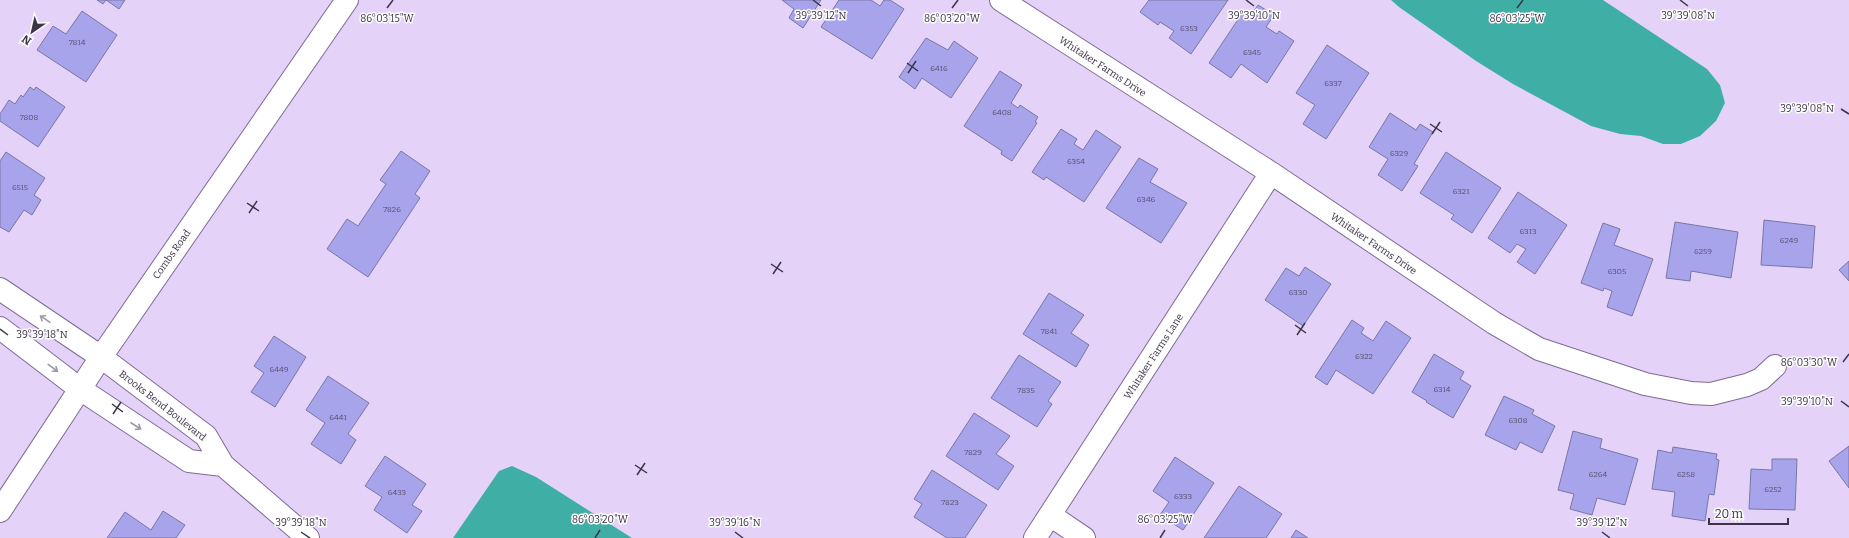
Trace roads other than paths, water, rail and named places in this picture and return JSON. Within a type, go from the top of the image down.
[{"type":"street","name":"Combs Road","points":[[0,511],[101,357],[347,0]]},
{"type":"street","name":"Whitaker Farms Drive","points":[[1001,0],[1270,173],[1494,323],[1539,349],[1645,384],[1691,393],[1711,394],[1747,385],[1761,379],[1775,366]]},
{"type":"street","name":"Whitaker Farms Lane","points":[[1035,538],[1270,173]]},
{"type":"street","name":"Brooks Bend Boulevard","points":[[0,289],[101,357],[206,436],[223,466],[308,538]]},
{"type":"street","points":[[0,328],[80,389],[189,461],[223,466]]},
{"type":"street","points":[[1050,516],[1084,538]]}]
